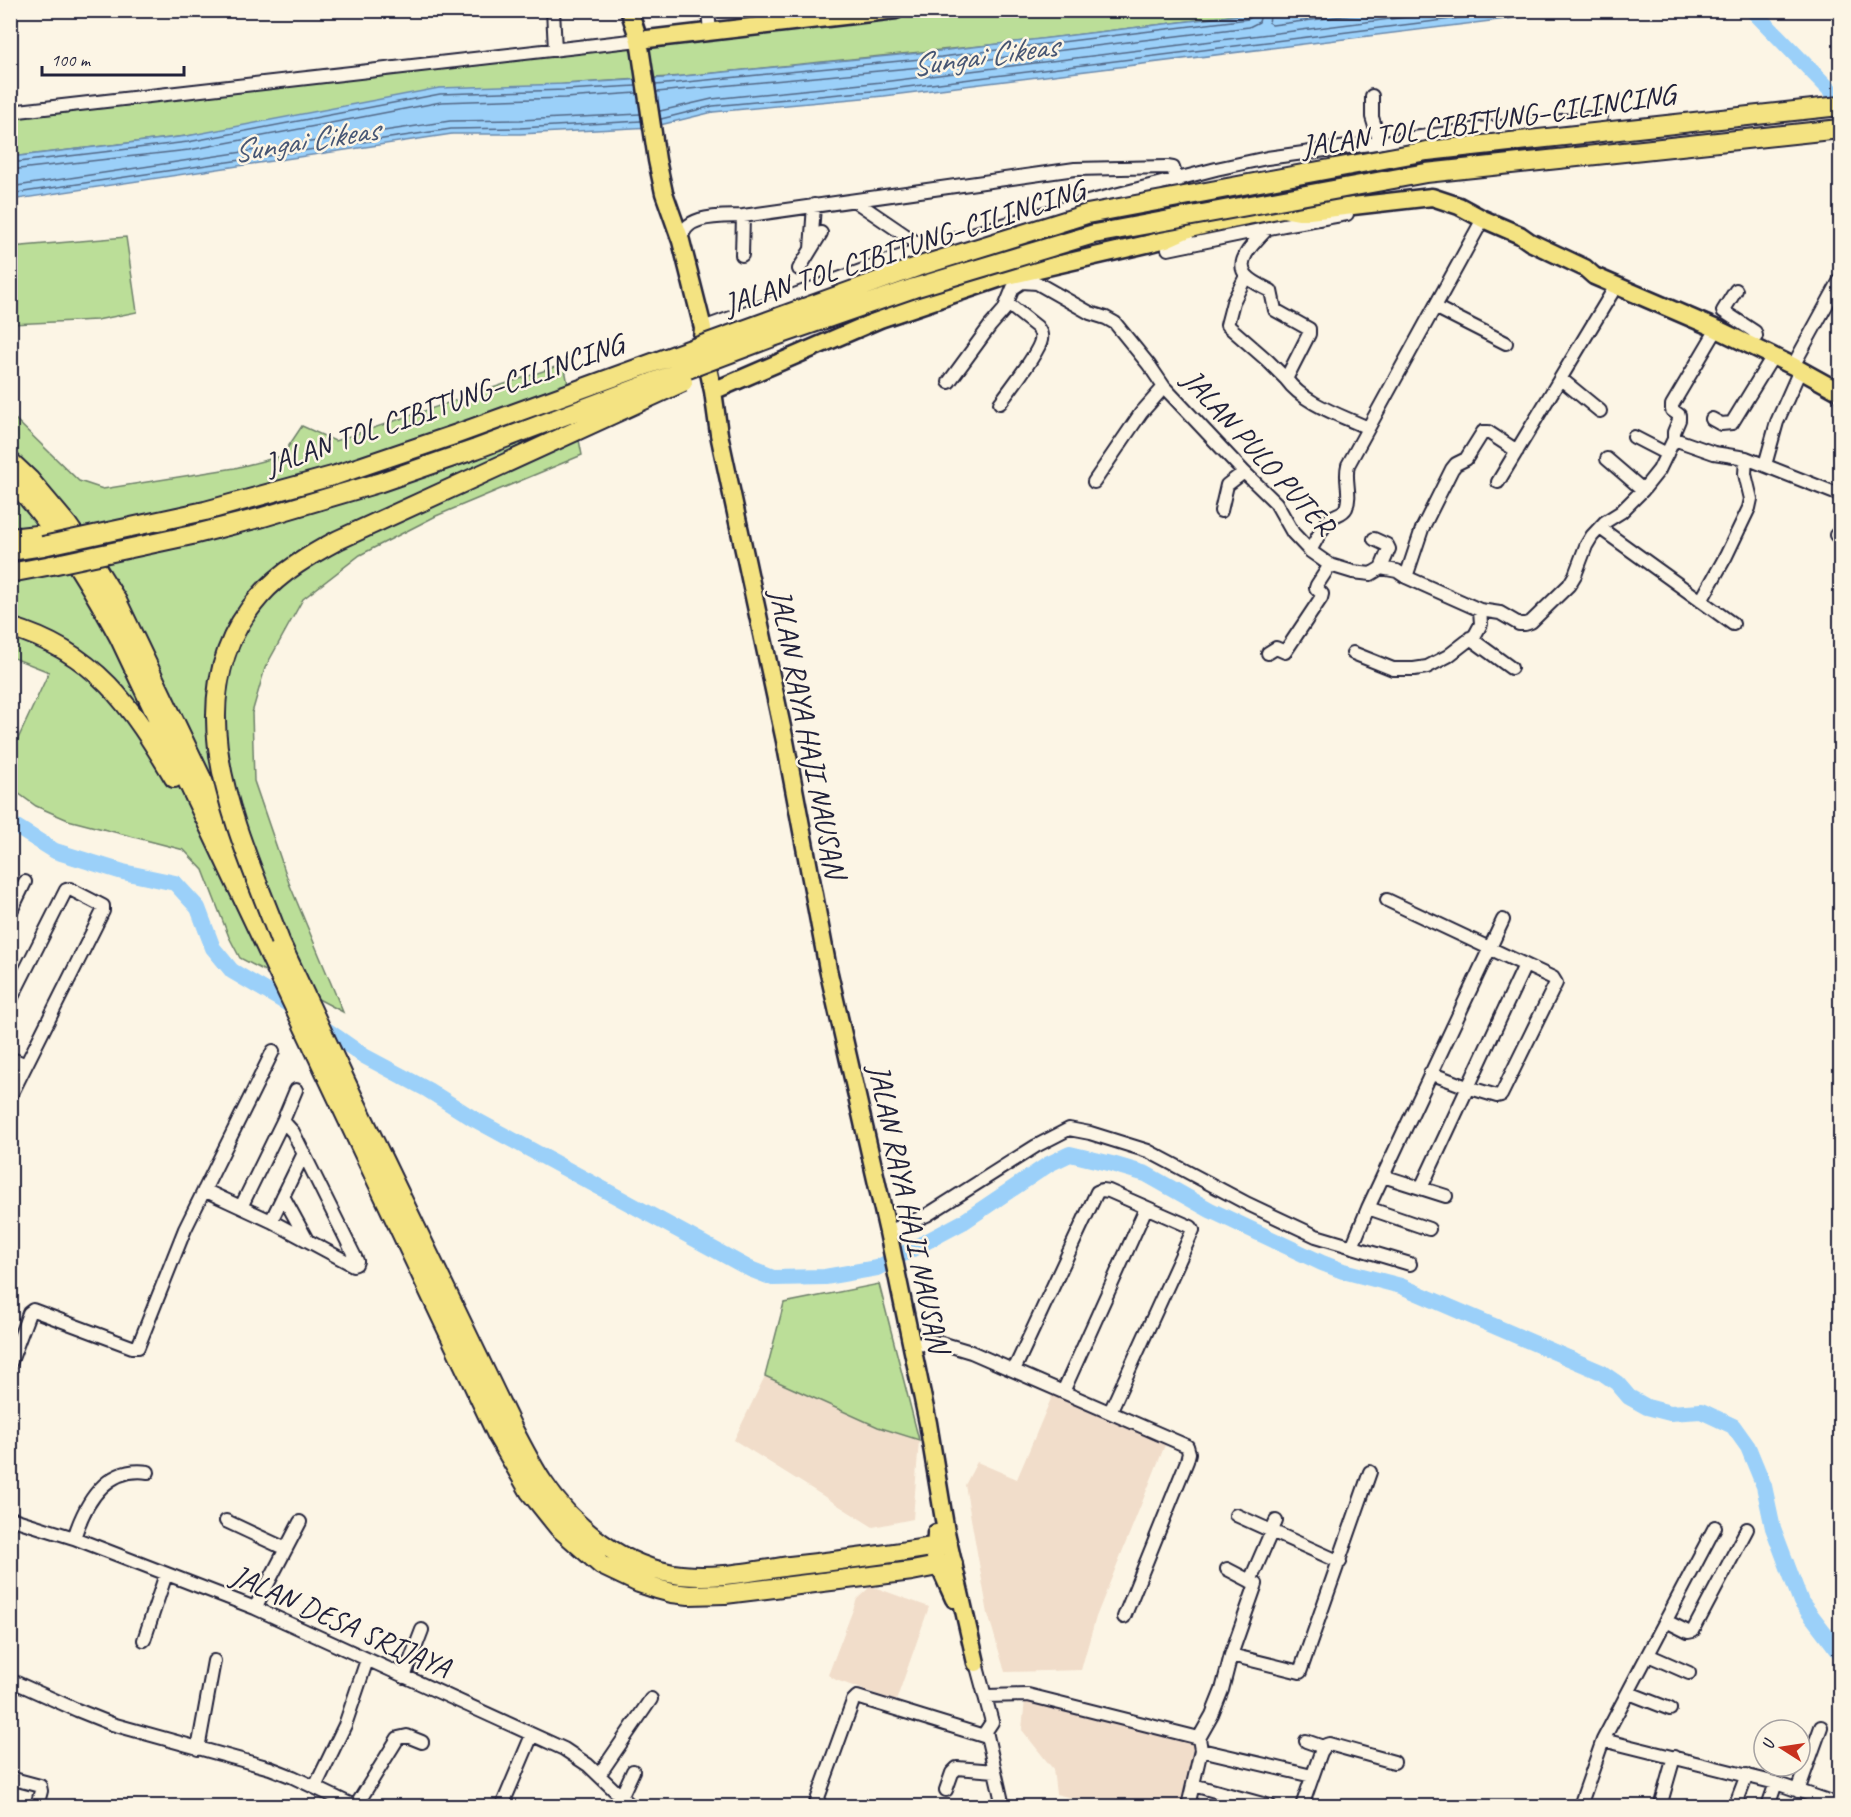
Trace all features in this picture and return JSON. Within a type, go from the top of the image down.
[{"type":"highway","name":"JALAN TOL CIBITUNG–CILINCING","points":[[10,551],[156,522],[283,491],[457,434],[917,267],[1088,214],[1427,151],[1840,106]]},
{"type":"highway","name":"JALAN TOL CIBITUNG–CILINCING","points":[[10,573],[182,538],[333,497],[476,449],[773,337],[914,288],[1094,234],[1426,173],[1840,129]]},
{"type":"highway","points":[[280,941],[232,812],[220,767],[216,741],[217,685],[223,661],[232,638],[245,615],[261,595],[298,564],[338,540],[660,394],[773,337]]},
{"type":"highway","points":[[10,460],[67,524],[117,601],[280,941],[498,1437],[530,1492],[558,1527],[601,1565],[639,1584],[672,1593],[706,1595],[815,1584],[912,1571],[945,1564]]},
{"type":"highway","points":[[10,478],[53,528],[106,612],[230,873],[419,1253],[533,1467],[571,1517],[614,1552],[646,1566],[680,1575],[708,1575],[807,1564],[941,1545]]},
{"type":"highway","points":[[10,538],[122,522],[283,491]]},
{"type":"highway","points":[[10,627],[56,644],[77,657],[115,692],[149,737],[230,873]]},
{"type":"main road","name":"JALAN RAYA HAJI NAUSAN","points":[[628,10],[640,46],[664,193],[681,241],[703,328],[701,348],[706,359],[713,391],[719,434],[785,741],[828,969],[912,1345],[935,1469],[941,1545],[976,1663]]},
{"type":"main road","points":[[640,46],[818,15],[896,10]]},
{"type":"main road","points":[[713,391],[880,319],[1166,238],[1187,238],[1232,219],[1283,209],[1300,212],[1432,197],[1459,206],[1585,268],[1594,276],[1751,345],[1840,392]]},
{"type":"street","points":[[553,10],[555,50]]},
{"type":"street","points":[[708,10],[710,32]]},
{"type":"street","points":[[10,112],[555,50],[640,46]]},
{"type":"street","points":[[1372,96],[1372,117],[1380,143]]},
{"type":"street","points":[[703,328],[924,248],[1037,215],[1176,179],[1267,158],[1479,129],[1601,117]]},
{"type":"street","points":[[681,241],[681,235],[689,224],[712,217],[743,216],[1075,169],[1173,168],[1187,238],[1268,228],[1389,207],[1432,197]]},
{"type":"street","points":[[1156,184],[1166,238]]},
{"type":"street","points":[[664,193],[689,224]]},
{"type":"street","points":[[855,201],[924,248]]},
{"type":"street","points":[[811,249],[814,205]]},
{"type":"street","points":[[742,255],[743,216]]},
{"type":"street","points":[[1310,551],[1333,516],[1346,509],[1348,465],[1483,219]]},
{"type":"street","points":[[1268,228],[1243,260],[1242,268],[1246,276],[1271,291],[1275,310],[1309,329],[1309,334],[1286,379]]},
{"type":"street","points":[[799,269],[821,233]]},
{"type":"street","points":[[1246,276],[1233,302],[1227,325],[1267,360],[1293,388],[1313,402],[1368,428]]},
{"type":"street","points":[[1765,465],[1796,368],[1840,280]]},
{"type":"street","points":[[948,382],[1008,304],[1009,282]]},
{"type":"street","name":"JALAN PULO PUTER","points":[[1009,282],[1037,283],[1090,314],[1115,323],[1164,387],[1244,472],[1276,502],[1293,533],[1310,551],[1330,565],[1363,574],[1376,572],[1381,568],[1397,571],[1480,610],[1500,613],[1519,624],[1531,622],[1569,585],[1586,546],[1600,528],[1621,512],[1643,490],[1659,470],[1674,440]]},
{"type":"street","points":[[1498,482],[1616,286]]},
{"type":"street","points":[[1736,290],[1723,311],[1755,332],[1756,336],[1751,345]]},
{"type":"street","points":[[1000,403],[1039,346],[1041,336],[1040,331],[1032,322],[1008,304]]},
{"type":"street","points":[[1435,307],[1506,343]]},
{"type":"street","points":[[1717,329],[1671,407],[1680,417],[1674,432],[1674,440],[1714,453],[1746,458],[1840,495]]},
{"type":"street","points":[[1712,419],[1721,424],[1732,423],[1773,356]]},
{"type":"street","points":[[1561,379],[1600,411]]},
{"type":"street","points":[[1094,482],[1141,413],[1164,387]]},
{"type":"street","points":[[1406,577],[1422,529],[1452,469],[1466,459],[1483,432],[1488,432],[1517,451]]},
{"type":"street","points":[[1634,437],[1667,454]]},
{"type":"street","points":[[1701,602],[1749,508],[1751,499],[1745,474],[1746,458]]},
{"type":"street","points":[[1607,459],[1643,490]]},
{"type":"street","points":[[1221,511],[1227,485],[1244,472]]},
{"type":"street","points":[[1600,528],[1733,624]]},
{"type":"street","points":[[1374,539],[1387,545],[1389,549],[1381,568]]},
{"type":"street","points":[[1268,652],[1276,648],[1285,652],[1321,598],[1322,594],[1316,588],[1330,565]]},
{"type":"street","points":[[1353,653],[1394,669],[1427,667],[1440,661],[1478,631],[1480,610]]},
{"type":"street","points":[[1470,638],[1511,668]]},
{"type":"street","points":[[10,913],[25,882]]},
{"type":"street","points":[[10,1000],[66,890],[103,906],[103,911],[10,1097]]},
{"type":"street","points":[[1387,900],[1553,978],[1556,983],[1503,1092],[1497,1096],[1430,1073]]},
{"type":"street","points":[[1352,1247],[1430,1073],[1503,920]]},
{"type":"street","points":[[1421,1188],[1525,965]]},
{"type":"street","points":[[10,1364],[13,1350],[28,1313],[33,1310],[132,1347],[138,1347],[185,1229],[273,1051]]},
{"type":"street","points":[[10,1058],[26,1065]]},
{"type":"street","points":[[241,1207],[296,1090]]},
{"type":"street","points":[[204,1190],[271,1221],[353,1265],[357,1263],[304,1153],[291,1129],[283,1121]]},
{"type":"street","points":[[888,1236],[927,1215],[1036,1146],[1069,1129],[1148,1151],[1248,1204],[1316,1236],[1410,1264]]},
{"type":"street","points":[[271,1221],[304,1153]]},
{"type":"street","points":[[1383,1176],[1446,1196]]},
{"type":"street","points":[[1014,1370],[1097,1192],[1109,1191],[1191,1227],[1193,1230],[1110,1412]]},
{"type":"street","points":[[283,1196],[308,1240]]},
{"type":"street","points":[[1063,1392],[1146,1208]]},
{"type":"street","points":[[1368,1208],[1429,1229]]},
{"type":"street","points":[[912,1345],[932,1343],[952,1345],[1187,1446],[1189,1453],[1124,1617]]},
{"type":"street","points":[[74,1538],[82,1513],[105,1484],[123,1473],[148,1472]]},
{"type":"street","points":[[1231,1655],[1300,1672],[1370,1472]]},
{"type":"street","points":[[1236,1515],[1274,1526],[1340,1562]]},
{"type":"street","name":"JALAN DESA SRIJAYA","points":[[10,1518],[74,1538],[255,1608],[532,1735],[577,1757],[632,1806]]},
{"type":"street","points":[[226,1521],[286,1549]]},
{"type":"street","points":[[255,1608],[300,1522]]},
{"type":"street","points":[[1250,1581],[1274,1526]]},
{"type":"street","points":[[1580,1806],[1603,1740],[1715,1527]]},
{"type":"street","points":[[1666,1621],[1688,1632],[1693,1631],[1747,1529]]},
{"type":"street","points":[[1188,1806],[1200,1744],[1222,1690],[1231,1655],[1256,1584],[1227,1569]]},
{"type":"street","points":[[144,1640],[166,1574]]},
{"type":"street","points":[[404,1677],[422,1630]]},
{"type":"street","points":[[1648,1655],[1689,1673]]},
{"type":"street","points":[[198,1749],[214,1660]]},
{"type":"street","points":[[315,1787],[345,1725],[367,1660]]},
{"type":"street","name":"JALAN RAYA HAJI NAUSAN","points":[[976,1663],[992,1722],[986,1731],[1003,1806]]},
{"type":"street","points":[[10,1680],[112,1724],[270,1768],[355,1806],[398,1737],[407,1736],[422,1742]]},
{"type":"street","points":[[1629,1693],[1670,1709]]},
{"type":"street","points":[[987,1697],[1028,1695],[1312,1776]]},
{"type":"street","points":[[815,1806],[856,1697],[987,1737]]},
{"type":"street","points":[[599,1775],[651,1699]]},
{"type":"street","points":[[1798,1791],[1821,1727]]},
{"type":"street","points":[[502,1806],[532,1735]]},
{"type":"street","points":[[1603,1740],[1747,1775],[1840,1805]]},
{"type":"street","points":[[1306,1741],[1323,1747]]},
{"type":"street","points":[[1302,1806],[1323,1747],[1329,1744],[1394,1762]]},
{"type":"street","points":[[1660,1806],[1674,1757]]},
{"type":"street","points":[[946,1790],[952,1773],[957,1768],[995,1771]]},
{"type":"street","points":[[621,1797],[633,1771]]},
{"type":"street","points":[[1735,1806],[1747,1775]]},
{"type":"street","points":[[10,1778],[40,1786],[37,1806]]},
{"type":"street","points":[[1768,1806],[1776,1783]]},
{"type":"street","points":[[1193,1785],[1269,1806]]},
{"type":"shaded area","points":[[765,1376],[878,1427],[919,1440],[913,1519],[873,1527],[734,1440]]},
{"type":"shaded area","points":[[1053,1394],[1167,1440],[1096,1617],[1081,1670],[1005,1672],[988,1614],[965,1485],[977,1462],[1017,1479]]},
{"type":"shaded area","points":[[871,1586],[929,1607],[896,1701],[836,1680],[828,1675],[857,1599]]},
{"type":"shaded area","points":[[1025,1699],[1196,1741],[1182,1806],[1103,1806],[1056,1794],[1053,1769],[1022,1730]]},
{"type":"green space","points":[[896,11],[1271,11],[1000,44],[684,76],[565,84],[187,136],[11,157],[10,118]]},
{"type":"green space","points":[[126,237],[137,312],[97,320],[11,324],[11,247]]},
{"type":"green space","points":[[564,364],[582,455],[436,516],[360,555],[303,599],[265,668],[252,713],[254,781],[289,883],[343,1012],[240,958],[229,937],[203,870],[184,850],[68,820],[36,806],[11,788],[11,754],[49,672],[11,657],[10,414],[79,481],[103,489],[235,468],[282,456],[302,426],[335,441]]},
{"type":"green space","points":[[879,1284],[919,1440],[878,1427],[765,1376],[784,1303]]},
{"type":"water","name":"Sungai Cikeas","points":[[1272,11],[1571,11],[884,96],[713,112],[652,127],[520,134],[452,134],[11,200],[11,157],[187,136],[439,88],[664,78],[940,51]]},
{"type":"waterway","points":[[1752,10],[1835,95]]},
{"type":"waterway","points":[[10,823],[55,851],[123,872],[175,883],[198,908],[213,948],[232,971],[295,1008],[364,1056],[428,1090],[474,1119],[750,1269],[773,1278],[825,1277],[877,1268],[963,1222],[1049,1164],[1070,1154],[1146,1174],[1210,1210],[1322,1263],[1343,1271],[1401,1286],[1601,1372],[1617,1383],[1629,1397],[1647,1407],[1670,1413],[1701,1411],[1733,1426],[1748,1447],[1764,1486],[1773,1528],[1801,1602],[1840,1653]]}]
